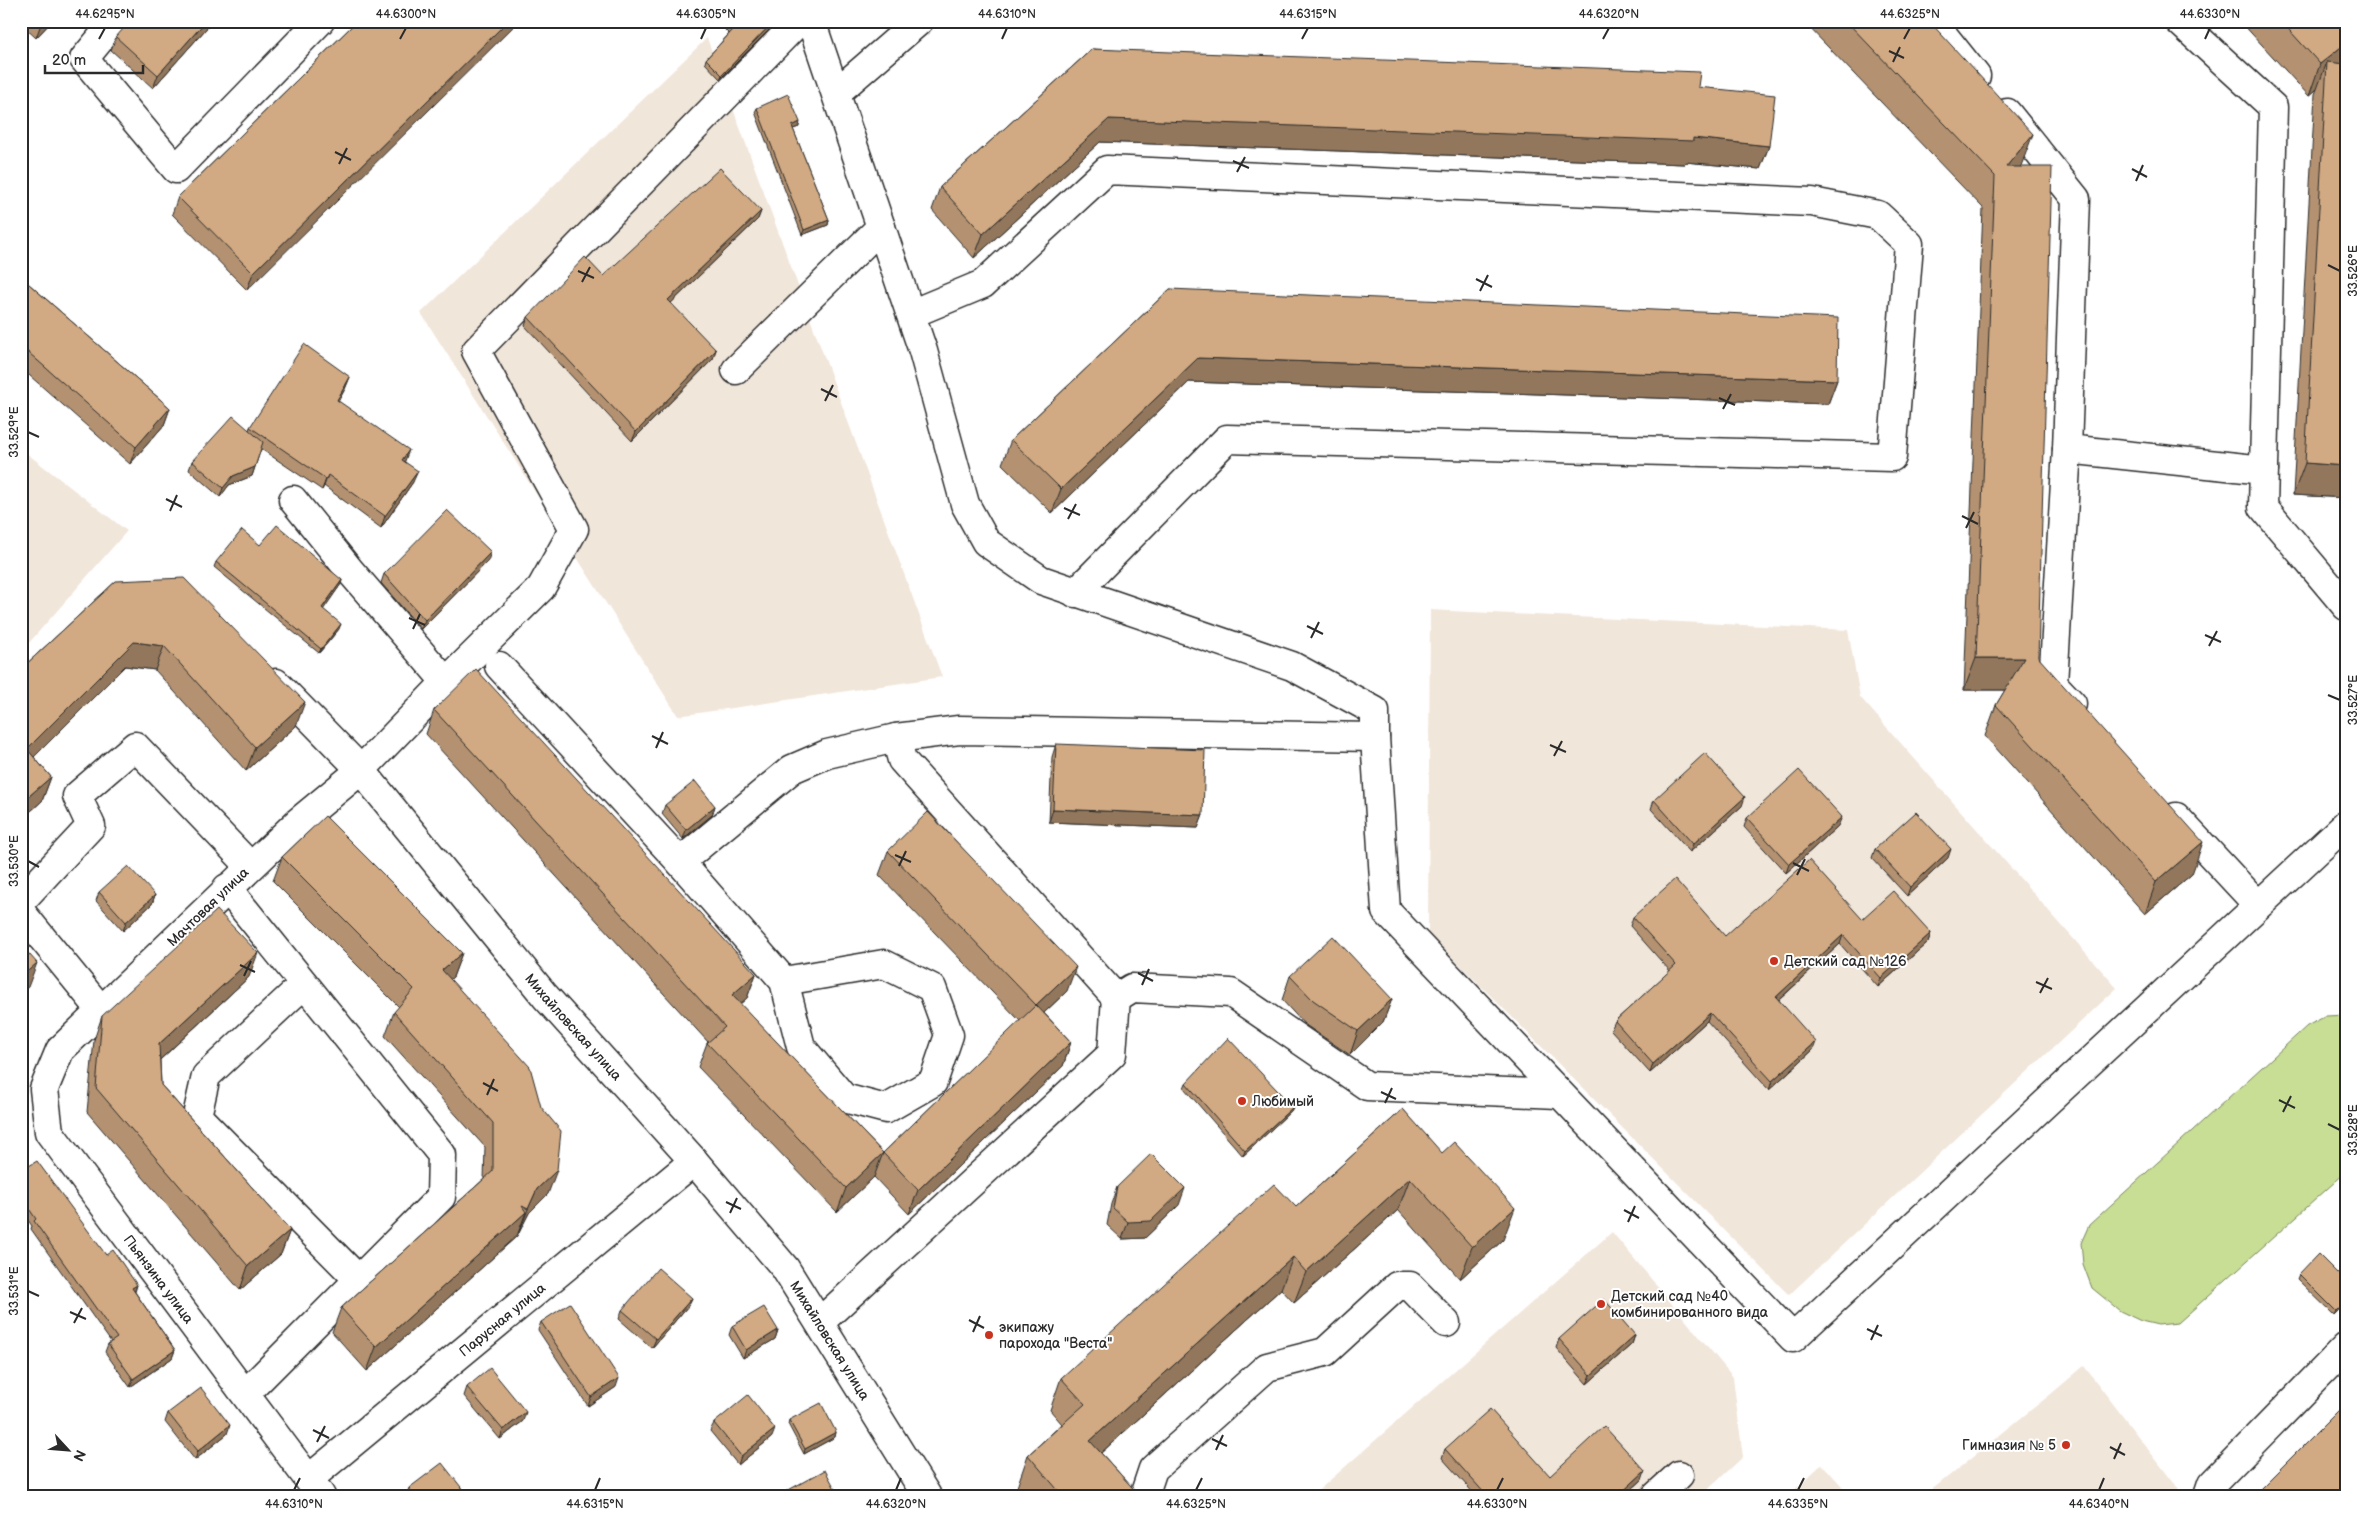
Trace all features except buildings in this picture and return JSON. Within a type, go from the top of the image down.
[{"type":"street","points":[[115,21],[84,59],[176,169],[320,21]]},
{"type":"street","points":[[361,770],[541,588],[574,529],[476,351],[799,21]]},
{"type":"street","points":[[811,21],[923,351],[965,504],[986,542],[1042,580],[1075,593],[1292,666],[1375,711],[1386,911],[1792,1338],[2257,904],[2346,824]]},
{"type":"street","points":[[836,93],[919,21]]},
{"type":"street","points":[[1932,21],[2076,198],[2067,449],[2053,684],[2086,720]]},
{"type":"street","points":[[2179,21],[2273,107],[2263,507],[2346,606]]},
{"type":"street","points":[[911,314],[983,284],[1107,170],[1812,202],[1878,214],[1909,244],[1892,457],[1227,440],[1075,593]]},
{"type":"street","points":[[736,370],[881,227]]},
{"type":"street","points":[[2067,449],[2264,470]]},
{"type":"street","points":[[293,500],[351,572],[446,682]]},
{"type":"street","name":"Михайловская улица","points":[[258,666],[361,770],[544,996],[694,1161],[785,1268],[927,1496]]},
{"type":"street","points":[[498,666],[680,862],[784,981],[801,1047],[844,1098],[886,1109],[933,1082],[949,1036],[932,988],[884,964],[784,981]]},
{"type":"street","points":[[680,862],[792,769],[828,754],[896,738],[959,730],[1375,737]]},
{"type":"street","points":[[820,1322],[1112,1054],[1116,998],[902,760],[896,738]]},
{"type":"street","points":[[21,900],[91,826],[77,796],[135,746],[250,866]]},
{"type":"street","name":"Мачтовая улица","points":[[60,1050],[250,866],[298,822],[361,770]]},
{"type":"street","points":[[2160,799],[2257,904]]},
{"type":"street","points":[[227,888],[442,1155],[441,1197],[246,1393]]},
{"type":"street","points":[[21,912],[101,1010]]},
{"type":"street","points":[[304,984],[206,1076],[197,1116],[359,1280]]},
{"type":"street","points":[[1116,998],[1132,988],[1231,993],[1367,1086],[1558,1094]]},
{"type":"street","name":"Пьянзина улица","points":[[60,1050],[44,1089],[49,1132],[316,1487]]},
{"type":"street","name":"Парусная улица","points":[[316,1487],[694,1161]]},
{"type":"street","points":[[1144,1496],[1153,1469],[1267,1367],[1325,1352],[1397,1286],[1410,1286],[1446,1323]]},
{"type":"street","points":[[2208,1496],[2212,1484],[2346,1347]]},
{"type":"street","points":[[1656,1496],[1679,1475]]},
{"type":"shaded area","points":[[707,38],[942,677],[678,716],[421,313]]},
{"type":"shaded area","points":[[21,449],[127,531],[21,652]]},
{"type":"shaded area","name":"Детский сад №126","points":[[1430,610],[1848,630],[1860,697],[2117,988],[1789,1295],[1428,933]]},
{"type":"shaded area","name":"Детский сад №40 комбинированного вида","points":[[1612,1232],[1733,1377],[1743,1457],[1701,1496],[1312,1496]]},
{"type":"shaded area","name":"Гимназия № 5","points":[[2084,1366],[2184,1496],[1924,1496],[2051,1394]]},
{"type":"shaded area","points":[[1822,1464],[1851,1496],[1788,1496]]},
{"type":"green space","points":[[2346,1015],[2346,1172],[2178,1323],[2158,1325],[2141,1321],[2120,1311],[2092,1288],[2083,1264],[2081,1243],[2089,1225],[2307,1026],[2326,1016]]},
{"type":"place","name":"Детский сад №126","points":[[1774,961]]},
{"type":"place","name":"Любимый","points":[[1242,1101]]},
{"type":"place","name":"Детский сад №40 комбинированного вида","points":[[1601,1304]]},
{"type":"place","name":"экипажу парохода \"Веста\"","points":[[989,1335]]},
{"type":"place","name":"Гимназия № 5","points":[[2066,1445]]}]
